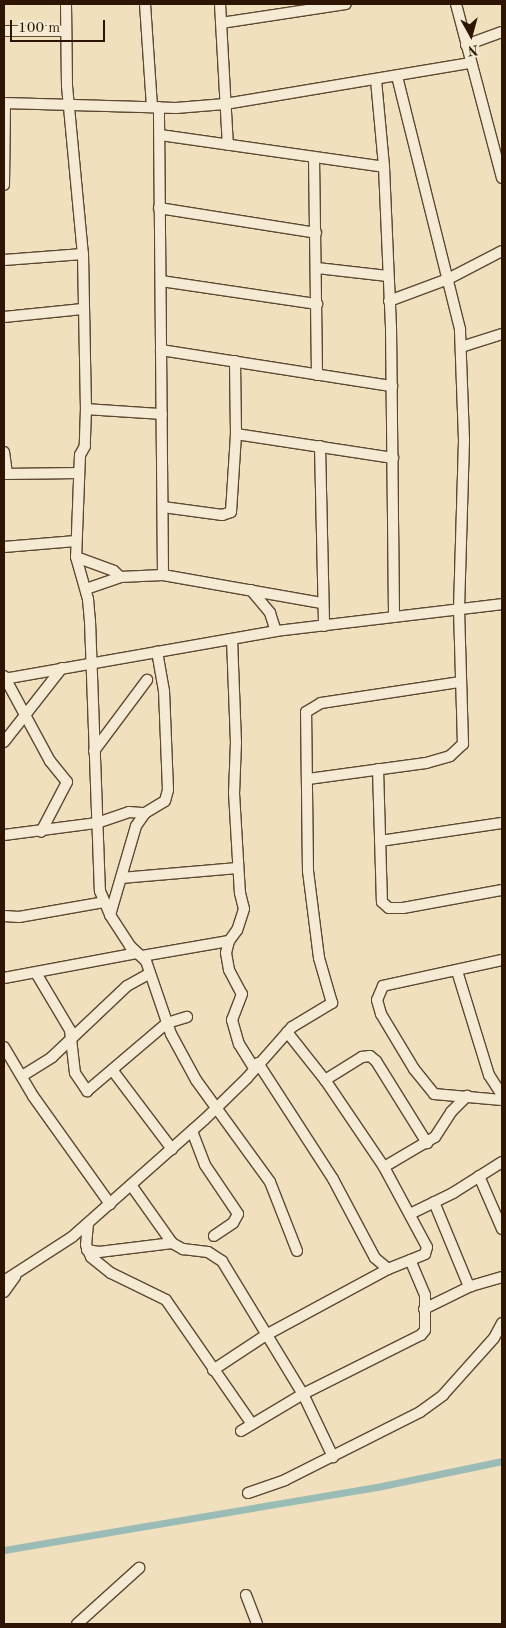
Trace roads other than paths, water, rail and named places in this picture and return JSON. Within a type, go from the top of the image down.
[{"type":"street","points":[[66,4],[71,106],[83,254],[86,409],[85,446],[80,456],[76,557],[86,589],[90,621],[100,890],[110,915],[140,954],[150,973],[167,1023],[196,1080],[270,1182],[297,1251]]},
{"type":"street","points":[[145,4],[160,136],[163,574]]},
{"type":"street","points":[[220,4],[228,145]]},
{"type":"street","points":[[220,23],[346,4]]},
{"type":"street","points":[[456,4],[502,178]]},
{"type":"street","points":[[4,31],[66,31]]},
{"type":"street","points":[[466,45],[502,32]]},
{"type":"street","points":[[4,185],[4,103],[156,107],[225,104],[471,63]]},
{"type":"street","points":[[308,779],[426,763],[459,750],[463,733],[459,609],[464,440],[461,347],[448,278],[396,76]]},
{"type":"street","points":[[376,80],[384,167],[392,386],[394,617]]},
{"type":"street","points":[[160,136],[384,167]]},
{"type":"street","points":[[314,158],[317,375]]},
{"type":"street","points":[[159,208],[316,233]]},
{"type":"street","points":[[389,301],[448,278],[502,251]]},
{"type":"street","points":[[4,260],[83,254]]},
{"type":"street","points":[[317,268],[388,276]]},
{"type":"street","points":[[161,281],[317,304]]},
{"type":"street","points":[[4,317],[83,309]]},
{"type":"street","points":[[461,347],[502,334]]},
{"type":"street","points":[[162,350],[392,386]]},
{"type":"street","points":[[163,507],[222,515],[231,512],[236,434],[235,361]]},
{"type":"street","points":[[86,409],[162,414]]},
{"type":"street","points":[[236,434],[392,458]]},
{"type":"street","points":[[320,446],[324,626]]},
{"type":"street","points":[[4,452],[5,474],[79,473]]},
{"type":"street","points":[[4,546],[76,541]]},
{"type":"street","points":[[76,557],[114,571],[120,577]]},
{"type":"street","points":[[86,589],[120,577],[163,574],[322,603]]},
{"type":"street","points":[[251,590],[270,613],[276,632]]},
{"type":"street","points":[[41,832],[67,782],[50,761],[26,714],[4,678],[276,632],[502,604]]},
{"type":"street","points":[[232,639],[238,868],[244,910],[229,941],[229,970],[242,994],[232,1020],[239,1044],[256,1065],[332,1179],[375,1258],[388,1269]]},
{"type":"street","points":[[4,835],[41,832],[97,823],[113,815],[145,813],[165,801],[168,790],[164,691],[157,652]]},
{"type":"street","points":[[4,742],[62,668]]},
{"type":"street","points":[[94,751],[147,680]]},
{"type":"street","points":[[4,1281],[15,1276],[88,1223],[192,1131],[247,1078],[256,1065],[287,1032],[332,1003],[319,958],[312,908],[306,712],[312,706],[460,682]]},
{"type":"street","points":[[378,769],[382,902],[389,908],[502,890]]},
{"type":"street","points":[[110,915],[122,878],[128,847],[145,813]]},
{"type":"street","points":[[380,841],[502,824]]},
{"type":"street","points":[[122,878],[238,868]]},
{"type":"street","points":[[4,916],[19,917],[104,902]]},
{"type":"street","points":[[4,978],[140,954],[229,941]]},
{"type":"street","points":[[502,960],[383,986],[377,1000],[382,1014],[414,1069],[434,1094],[502,1100]]},
{"type":"street","points":[[457,971],[488,1075],[502,1095]]},
{"type":"street","points":[[36,973],[64,1017],[71,1040],[75,1073],[87,1091],[167,1023],[187,1017]]},
{"type":"street","points":[[22,1076],[71,1040],[128,986],[150,973]]},
{"type":"street","points":[[213,1370],[266,1335],[388,1269],[428,1250],[384,1167],[325,1080],[287,1032]]},
{"type":"street","points":[[4,1047],[110,1204]]},
{"type":"street","points":[[325,1080],[362,1057],[370,1056],[376,1060],[427,1143]]},
{"type":"street","points":[[112,1071],[172,1149]]},
{"type":"street","points":[[384,1167],[435,1137],[451,1112],[467,1096]]},
{"type":"street","points":[[192,1131],[205,1164],[238,1214],[233,1223],[214,1236]]},
{"type":"street","points":[[410,1214],[502,1162]]},
{"type":"street","points":[[479,1176],[502,1229]]},
{"type":"street","points":[[131,1185],[172,1243],[183,1249],[208,1252],[222,1261],[303,1394],[332,1457]]},
{"type":"street","points":[[434,1202],[471,1286]]},
{"type":"street","points":[[88,1223],[87,1250],[111,1274],[166,1300],[252,1424]]},
{"type":"street","points":[[87,1250],[100,1252],[172,1243]]},
{"type":"street","points":[[241,1431],[303,1394],[421,1335],[425,1330],[425,1296],[410,1260]]},
{"type":"street","points":[[4,1292],[15,1276]]},
{"type":"street","points":[[424,1309],[471,1286],[502,1278]]},
{"type":"street","points":[[248,1493],[285,1480],[420,1412],[444,1394],[494,1338],[502,1323]]},
{"type":"street","points":[[77,1624],[139,1568]]},
{"type":"street","points":[[246,1595],[256,1624]]},
{"type":"waterway","points":[[4,1550],[377,1487],[502,1461]]}]
